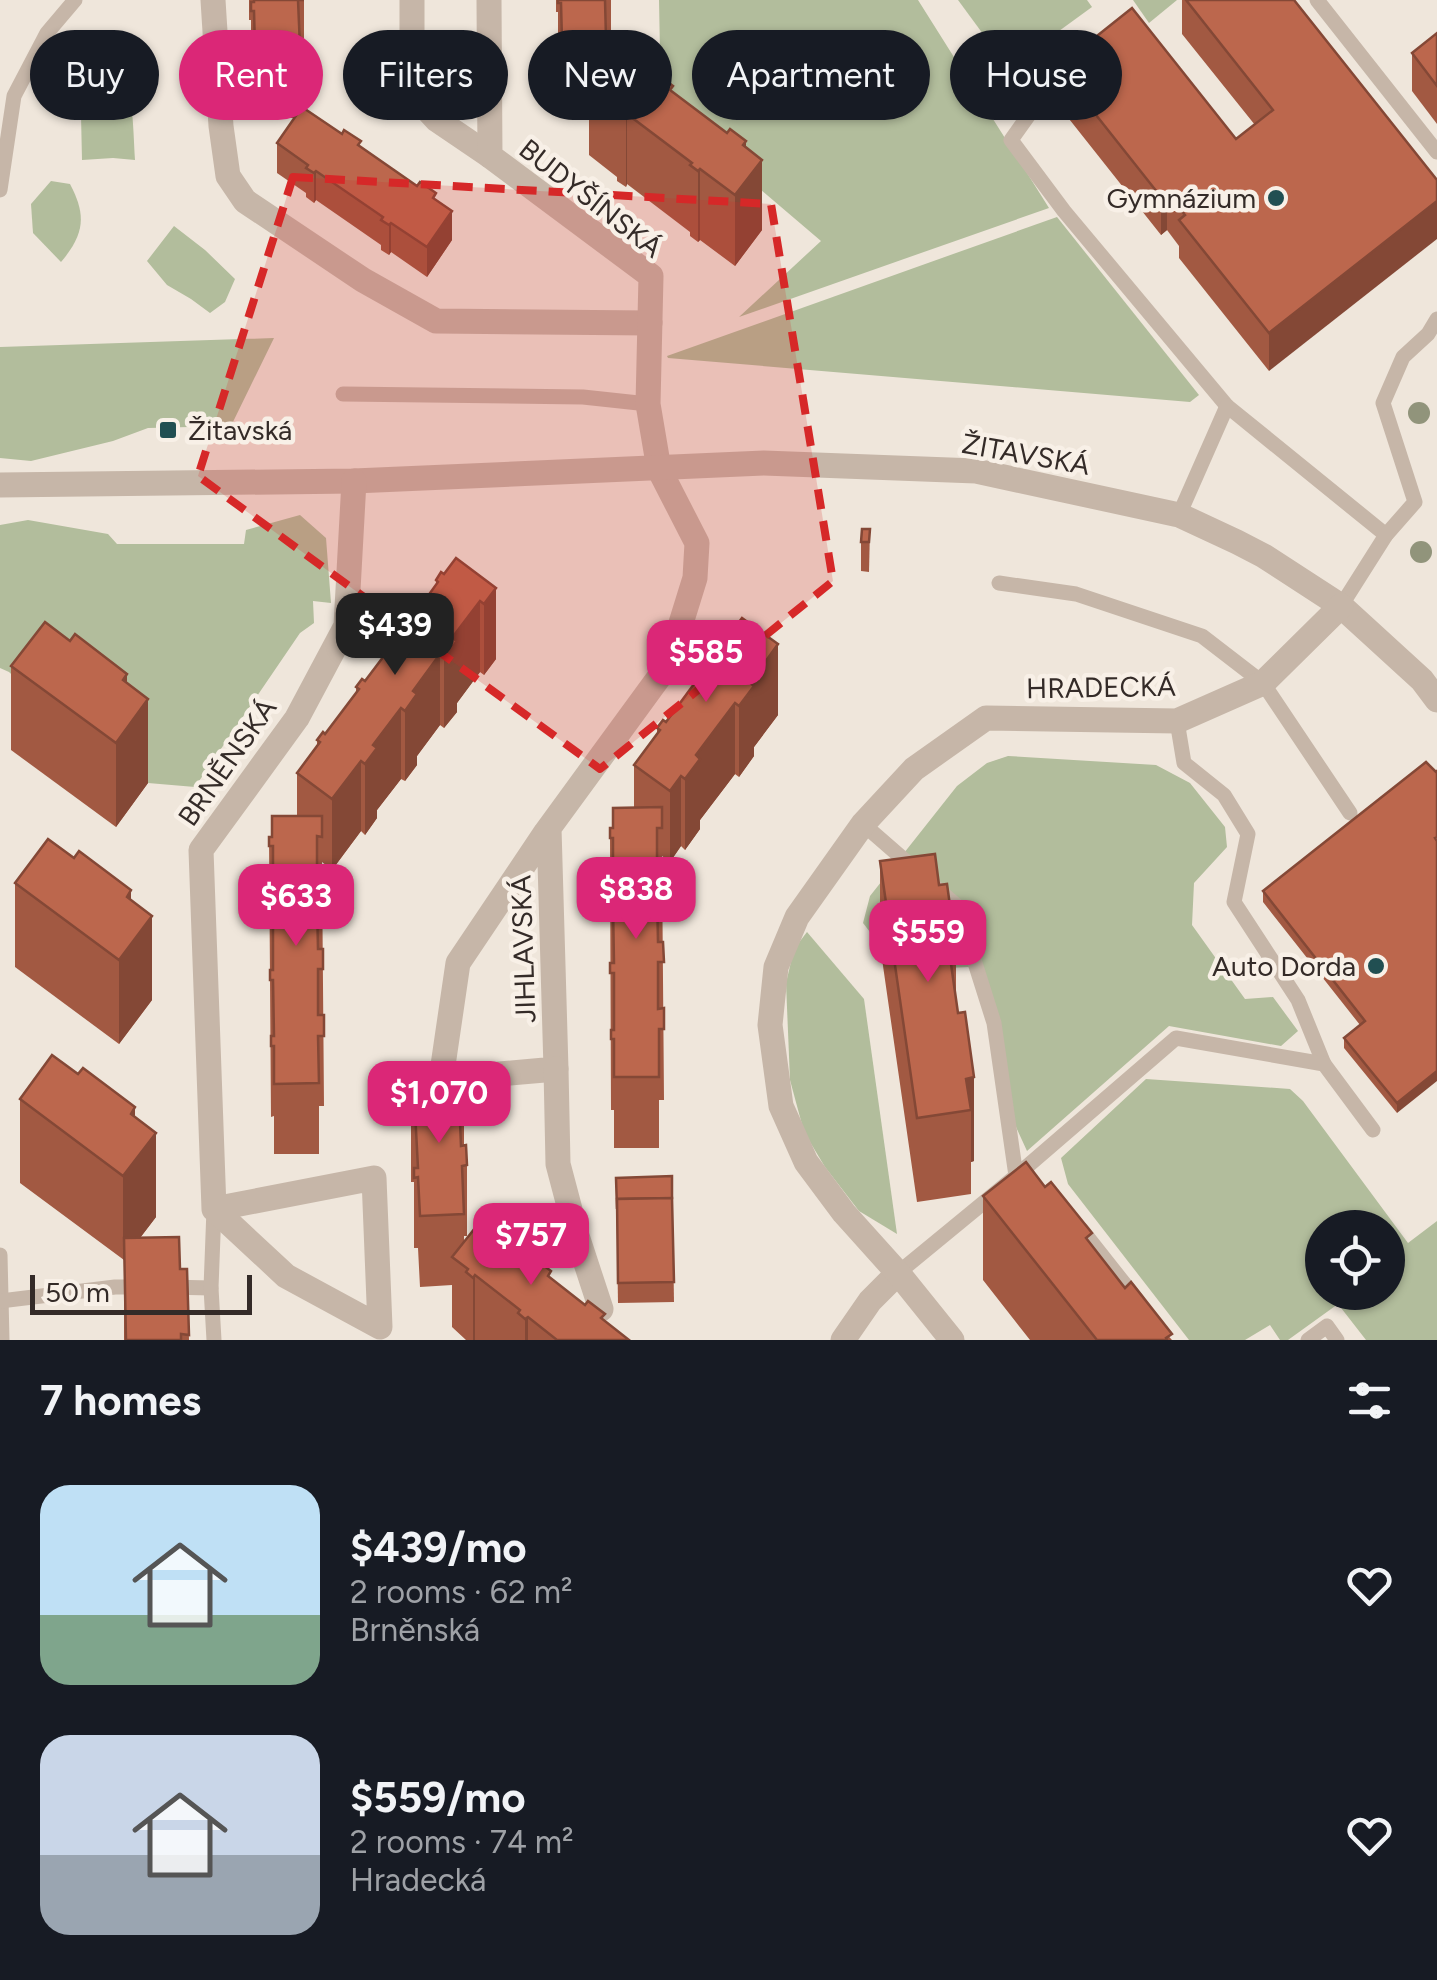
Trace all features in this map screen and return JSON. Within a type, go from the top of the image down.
[{"type":"street","points":[[213,0],[228,176],[244,201],[363,280],[436,321],[650,323]]},
{"type":"street","name":"BUDYŠÍNSKÁ","points":[[412,0],[412,93],[437,120],[650,276],[648,404],[659,469]]},
{"type":"street","name":"BUDYŠÍNSKÁ","points":[[488,0],[490,156]]},
{"type":"street","name":"ŽITAVSKÁ","points":[[0,485],[354,480],[764,462],[976,471],[1179,515],[1264,556],[1341,606],[1422,680],[1437,700]]},
{"type":"street","name":"JIHLAVSKÁ","points":[[556,1069],[441,1079],[458,963],[549,828],[668,665],[695,578],[697,544],[659,469]]},
{"type":"street","name":"BRNĚNSKÁ","points":[[214,1210],[200,850],[297,718],[346,626],[354,480]]},
{"type":"street","name":"HRADECKÁ","points":[[952,1340],[806,1162],[780,1106],[770,1025],[776,967],[797,917],[864,824],[914,768],[986,718],[1177,721],[1263,684],[1341,606]]},
{"type":"street","name":"JIHLAVSKÁ","points":[[549,828],[558,1164],[601,1308]]},
{"type":"street","points":[[214,1210],[374,1178],[388,1334]]},
{"type":"street","points":[[214,1210],[286,1276],[388,1334]]},
{"type":"street","points":[[843,1340],[870,1301],[898,1274]]},
{"type":"lane","points":[[0,190],[14,96],[47,33],[75,0]]},
{"type":"lane","points":[[1317,0],[1437,152]]},
{"type":"lane","points":[[1026,120],[1012,140],[1064,211],[1226,406],[1386,535]]},
{"type":"lane","points":[[1341,606],[1386,535],[1415,502],[1383,403],[1403,356],[1428,334],[1437,319]]},
{"type":"lane","points":[[343,394],[583,397],[648,404]]},
{"type":"lane","points":[[1179,515],[1226,406]]},
{"type":"lane","points":[[999,583],[1076,594],[1202,636],[1263,684],[1350,813]]},
{"type":"lane","points":[[1177,721],[1184,763],[1224,795],[1248,834],[1234,902],[1298,1000],[1324,1064],[1373,1130]]},
{"type":"lane","points":[[864,824],[958,906],[994,1023],[1022,1180]]},
{"type":"lane","points":[[898,1274],[1022,1180],[1176,1038],[1324,1064]]},
{"type":"lane","points":[[214,1210],[214,1340]]},
{"type":"lane","points":[[1068,1212],[1146,1312]]},
{"type":"lane","points":[[0,1256],[2,1340]]},
{"type":"lane","points":[[1,1301],[115,1287],[212,1288]]},
{"type":"lane","points":[[1308,1340],[1327,1326],[1337,1340]]},
{"type":"highlighted area","points":[[293,177],[771,204],[833,581],[600,769],[198,476]]},
{"type":"green space","points":[[659,0],[918,0],[950,51],[950,120],[994,120],[1049,208],[739,317],[821,241],[672,114],[672,30],[660,30]]},
{"type":"green space","points":[[958,0],[1087,0],[1092,7],[1060,30],[980,30]]},
{"type":"green space","points":[[1133,0],[1177,0],[1149,23]]},
{"type":"green space","points":[[81,120],[133,120],[135,160],[82,160]]},
{"type":"green space","points":[[51,181],[70,184],[81,216],[78,234],[61,262],[33,233],[31,204]]},
{"type":"green space","points":[[1057,217],[1199,395],[1190,402],[667,356]]},
{"type":"green space","points":[[174,226],[235,279],[225,302],[210,313],[167,285],[147,261]]},
{"type":"green space","points":[[274,338],[231,426],[148,428],[113,441],[31,461],[0,458],[0,347]]},
{"type":"green space","points":[[300,515],[326,538],[331,603],[313,601],[314,623],[300,633],[195,787],[148,783],[0,668],[0,525],[28,520],[108,534],[117,544],[244,544],[246,530]]},
{"type":"green space","points":[[1008,756],[1156,765],[1190,783],[1225,827],[1227,847],[1194,883],[1192,925],[1245,999],[1273,997],[1298,1031],[1281,1046],[1169,1026],[1027,1151],[1005,1103],[994,1023],[970,967],[947,968],[880,945],[863,923],[870,896],[957,786],[987,763]]},
{"type":"green space","points":[[807,932],[864,999],[897,1234],[859,1211],[804,1132],[790,1080],[786,983],[794,949]]},
{"type":"green space","points":[[1146,1079],[1290,1089],[1384,1210],[1305,1210],[1305,1310],[1330,1310],[1288,1340],[1280,1340],[1270,1325],[1245,1340],[1189,1340],[1068,1184],[1061,1158]]},
{"type":"green space","points":[[1437,1221],[1437,1340],[1366,1340],[1343,1310],[1405,1310],[1405,1239],[1408,1243]]},
{"type":"building","points":[[298,0],[299,30],[255,30],[251,11],[254,2]]},
{"type":"building","points":[[605,0],[606,30],[562,30],[558,3]]},
{"type":"building","name":"Gymnázium","points":[[1186,0],[1294,0],[1437,180],[1437,201],[1269,333],[1179,220],[1185,215],[1167,192],[1161,197],[1100,120],[1122,120],[1122,30],[1104,30],[1132,8],[1236,139],[1273,110]]},
{"type":"building","points":[[1437,33],[1437,86],[1412,53]]},
{"type":"building","points":[[672,92],[692,107],[692,120],[710,120],[727,133],[730,129],[762,160],[735,195],[635,120],[672,120]]},
{"type":"building","points":[[293,120],[321,120],[361,141],[358,145],[417,186],[420,182],[436,193],[433,198],[452,211],[427,247],[306,168],[308,165],[277,143]]},
{"type":"building","points":[[862,529],[870,529],[869,542],[861,542]]},
{"type":"building","points":[[456,558],[496,588],[484,604],[480,601],[452,638],[457,641],[444,657],[440,654],[413,691],[417,694],[405,711],[401,708],[373,745],[377,748],[365,764],[361,761],[332,799],[297,773],[320,742],[317,740],[359,689],[356,687],[362,679],[365,681],[438,582],[441,572],[444,574]]},
{"type":"building","points":[[742,618],[778,644],[750,683],[754,686],[739,706],[735,703],[696,755],[700,759],[685,779],[681,776],[670,791],[634,765],[660,730],[657,728],[663,720],[666,722],[714,657],[711,655]]},
{"type":"building","points":[[45,622],[70,641],[75,634],[127,674],[123,680],[148,699],[116,743],[11,666]]},
{"type":"building","name":"Auto Dorda","points":[[1426,762],[1437,771],[1437,1071],[1397,1103],[1344,1038],[1365,1021],[1263,891]]},
{"type":"building","points":[[662,807],[662,828],[657,828],[657,874],[663,874],[663,894],[657,894],[658,942],[663,942],[664,962],[658,962],[658,1009],[664,1008],[664,1029],[659,1029],[659,1077],[614,1077],[614,973],[610,973],[610,963],[614,963],[610,904],[613,808]]},
{"type":"building","points":[[272,816],[322,816],[322,837],[317,836],[317,882],[323,883],[323,903],[317,903],[318,949],[323,949],[323,969],[318,969],[318,1015],[324,1015],[324,1036],[318,1036],[319,1083],[274,1084],[270,980],[273,913],[269,913],[273,903],[273,846],[269,846]]},
{"type":"building","points":[[48,839],[74,858],[79,851],[131,890],[127,897],[152,916],[119,960],[15,883]]},
{"type":"building","points":[[935,854],[939,885],[947,884],[956,949],[949,950],[958,1013],[965,1012],[974,1077],[966,1079],[971,1110],[917,1118],[880,861]]},
{"type":"building","points":[[52,1055],[78,1074],[83,1068],[135,1107],[131,1114],[156,1133],[123,1176],[20,1099]]},
{"type":"building","points":[[463,1079],[464,1099],[459,1099],[461,1146],[466,1145],[467,1165],[462,1166],[464,1214],[420,1216],[418,1177],[414,1178],[414,1168],[418,1168],[415,1111],[411,1111],[413,1081]]},
{"type":"building","points":[[1026,1162],[1045,1187],[1051,1182],[1092,1233],[1086,1238],[1125,1288],[1131,1282],[1172,1334],[1167,1340],[1097,1340],[983,1196]]},
{"type":"building","points":[[672,1176],[672,1198],[617,1199],[617,1209],[616,1178]]},
{"type":"building","points":[[672,1198],[674,1282],[618,1283],[617,1199]]},
{"type":"building","points":[[483,1218],[499,1230],[495,1234],[531,1263],[535,1259],[551,1271],[548,1276],[585,1305],[588,1301],[605,1314],[601,1318],[629,1340],[557,1340],[528,1317],[525,1319],[518,1313],[520,1310],[475,1275],[473,1278],[452,1257]]},
{"type":"building","points":[[179,1237],[180,1269],[187,1269],[189,1335],[181,1334],[181,1340],[126,1340],[124,1238]]},
{"type":"place","name":"Gymnázium","points":[[1276,198]]},
{"type":"place","name":"Žitavská","points":[[168,430]]},
{"type":"place","name":"Auto Dorda","points":[[1376,966]]}]
